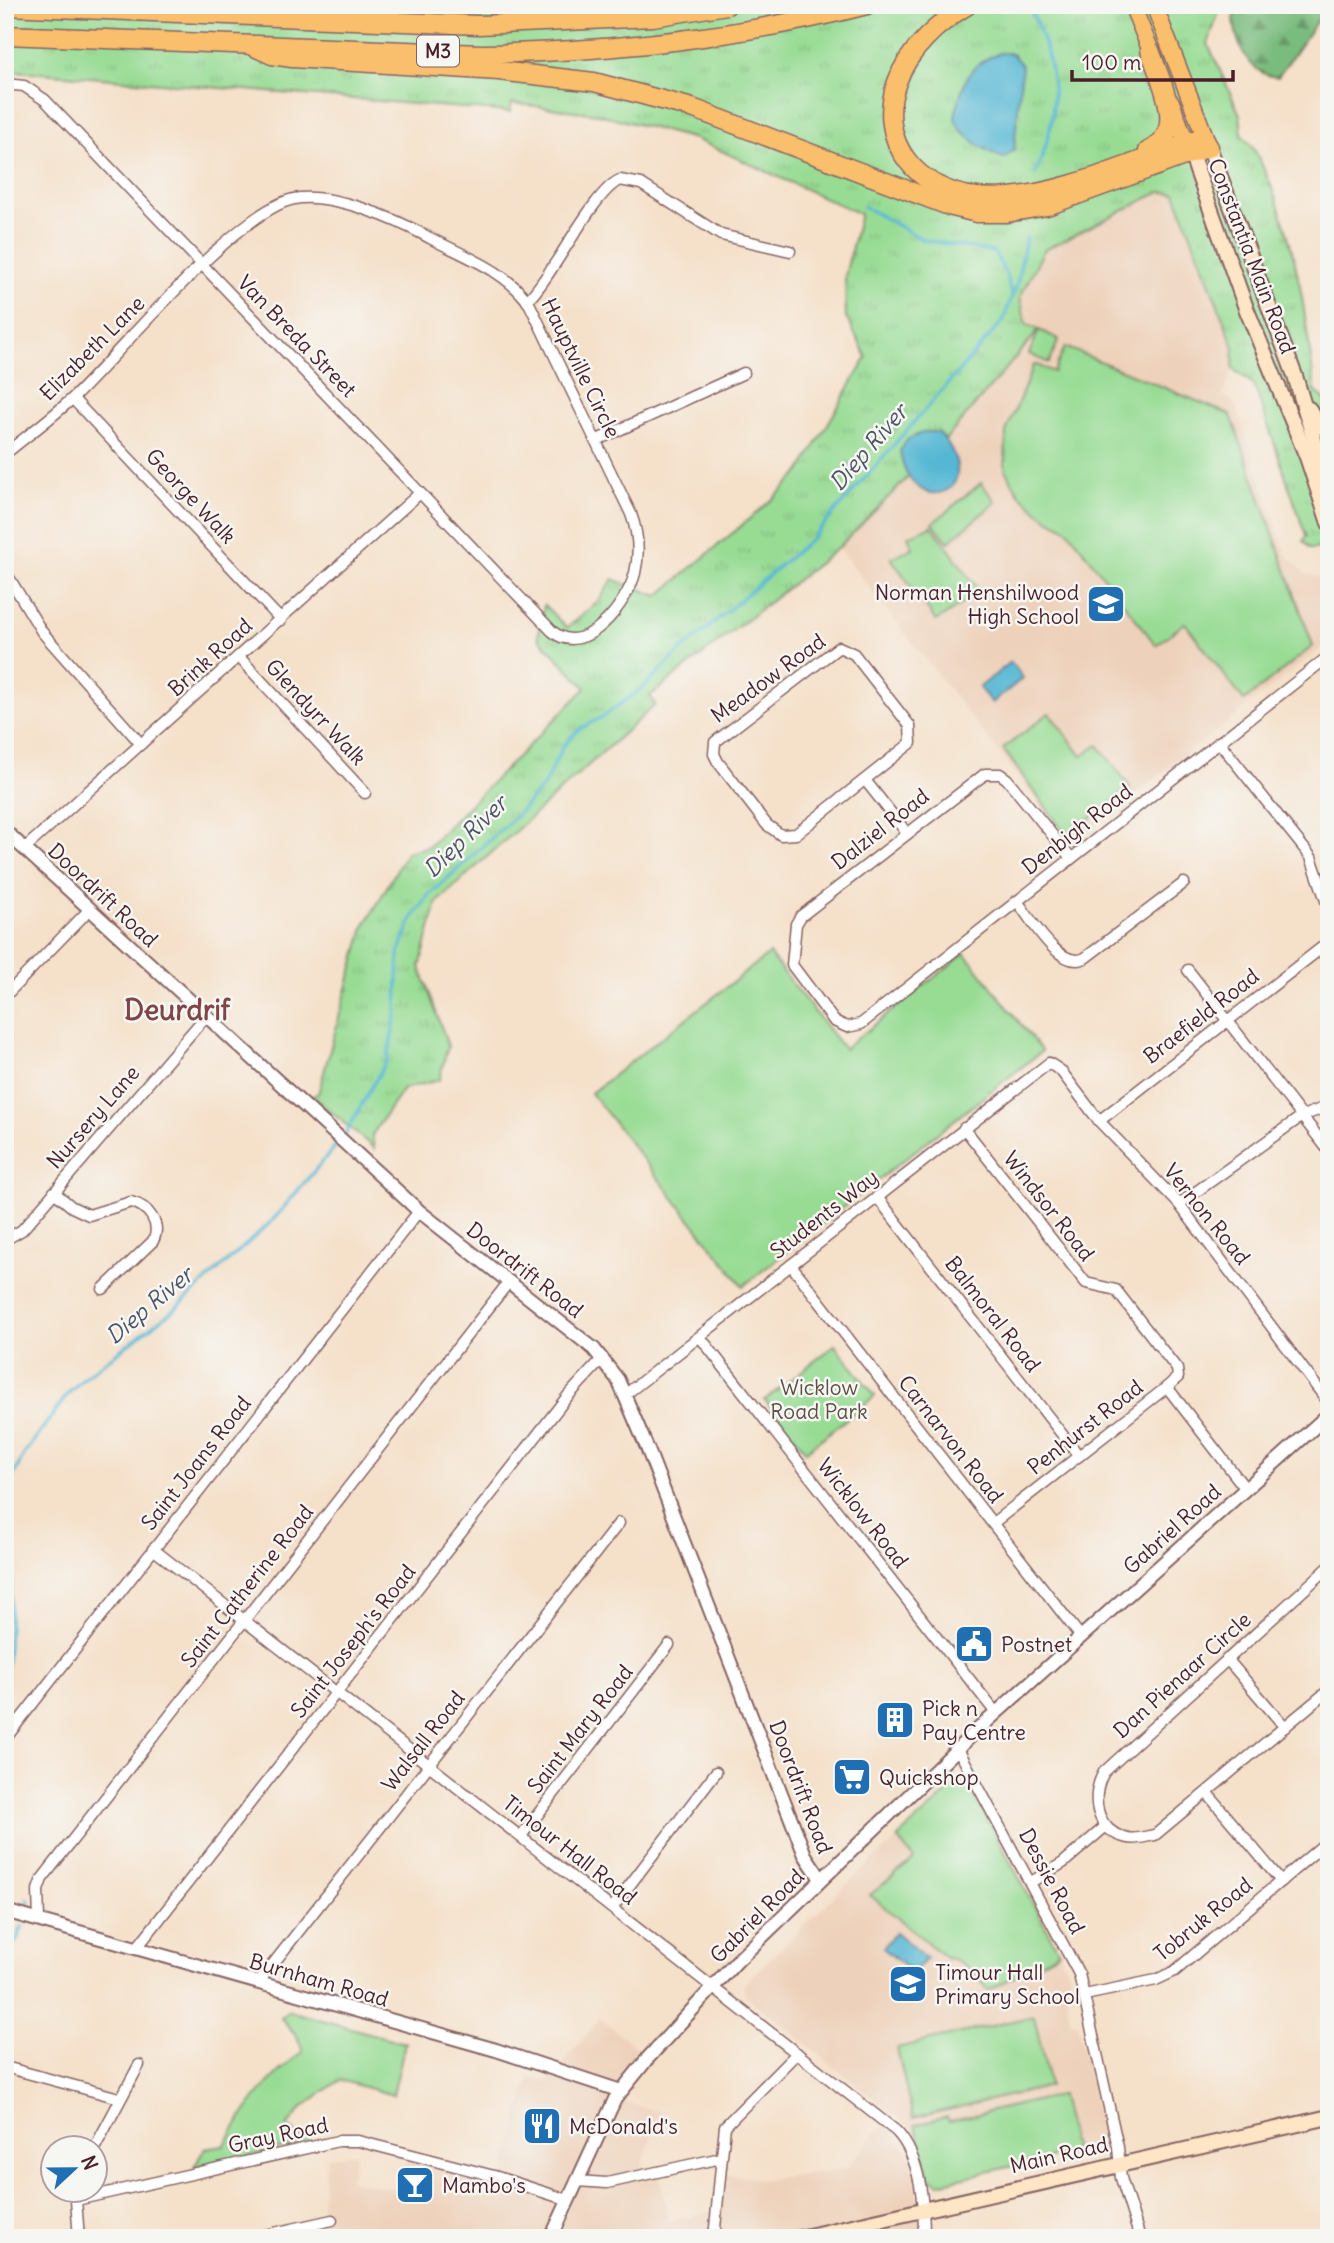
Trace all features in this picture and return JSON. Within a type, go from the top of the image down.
[{"type":"highway","points":[[205,13],[395,5]]},
{"type":"highway","name":"M3","points":[[5,6],[493,25],[639,18],[727,5]]},
{"type":"highway","name":"M3","points":[[5,35],[481,54],[601,50],[731,35],[867,5]]},
{"type":"highway","points":[[968,5],[938,27],[916,50],[897,82],[891,107],[894,137],[915,173],[953,192],[1003,198],[1044,191],[1189,148]]},
{"type":"highway","points":[[250,45],[272,55],[292,58],[544,75],[606,84],[692,108],[912,193],[977,213],[1027,211],[1047,206],[1207,141]]},
{"type":"highway","points":[[1111,169],[1154,148],[1169,133],[1169,112],[1150,50]]},
{"type":"main road","name":"Constantia Main Road","points":[[1132,5],[1189,148],[1246,308],[1284,395],[1329,523]]},
{"type":"main road","name":"Constantia Main Road","points":[[1154,5],[1294,376],[1329,488]]},
{"type":"main road","points":[[1294,376],[1312,415],[1329,432]]},
{"type":"main road","points":[[1284,395],[1313,434],[1329,439]]},
{"type":"main road","name":"Main Road","points":[[800,2238],[1120,2162],[1329,2116]]},
{"type":"street","name":"Van Breda Street","points":[[5,84],[24,86],[46,100],[552,631]]},
{"type":"street","points":[[527,301],[541,287],[604,191],[620,180],[641,184],[721,235],[790,251]]},
{"type":"street","name":"Hauptville Circle","points":[[202,265],[262,212],[294,199],[318,198],[413,228],[503,277],[527,301],[635,525],[638,547],[636,569],[619,606],[590,633],[570,640],[552,631]]},
{"type":"street","name":"Elizabeth Lane","points":[[5,454],[73,398],[202,265]]},
{"type":"street","points":[[595,441],[744,373]]},
{"type":"street","name":"George Walk","points":[[73,398],[281,620]]},
{"type":"street","name":"Brink Road","points":[[24,849],[420,493]]},
{"type":"street","points":[[5,570],[42,632],[141,744]]},
{"type":"street","name":"Meadow Road","points":[[847,649],[912,733],[911,743],[906,749],[865,780],[796,834],[780,835],[767,825],[718,762],[713,749],[720,736],[831,650],[847,649]]},
{"type":"street","name":"Denbigh Road","points":[[847,1027],[861,1024],[1329,656]]},
{"type":"street","name":"Glendyrr Walk","points":[[239,657],[365,793]]},
{"type":"street","points":[[1219,742],[1311,857],[1329,909]]},
{"type":"street","name":"Dalziel Road","points":[[847,1027],[834,1020],[795,971],[792,959],[796,924],[802,916],[907,833],[985,774],[1000,774],[1007,779],[1070,858]]},
{"type":"street","points":[[865,780],[907,833]]},
{"type":"street","name":"Doordrift Road","points":[[5,831],[419,1211],[603,1359],[626,1394],[805,1855],[821,1879]]},
{"type":"street","points":[[1017,901],[1062,957],[1074,962],[1085,958],[1184,883]]},
{"type":"street","points":[[5,996],[90,909]]},
{"type":"street","name":"Braefield Road","points":[[1099,1121],[1329,942]]},
{"type":"street","points":[[1188,970],[1329,1151]]},
{"type":"street","name":"Nursery Lane","points":[[6,1240],[22,1230],[206,1016]]},
{"type":"street","name":"Vernon Road","points":[[1045,1064],[1056,1065],[1099,1121],[1179,1204],[1329,1403]]},
{"type":"street","name":"Students Way","points":[[626,1394],[1045,1064]]},
{"type":"street","points":[[1179,1204],[1301,1116],[1329,1106]]},
{"type":"street","name":"Windsor Road","points":[[964,1128],[1086,1283],[1116,1290],[1177,1369],[1178,1377],[1167,1387]]},
{"type":"street","points":[[54,1192],[80,1213],[97,1214],[131,1202],[143,1207],[155,1222],[157,1230],[153,1241],[103,1289]]},
{"type":"street","name":"Balmoral Road","points":[[877,1197],[1079,1456]]},
{"type":"street","name":"Saint Joans Road","points":[[5,1739],[419,1211]]},
{"type":"street","name":"Carnarvon Road","points":[[791,1265],[1081,1637]]},
{"type":"street","name":"Saint Catherine Road","points":[[28,1917],[42,1879],[508,1283]]},
{"type":"street","name":"Wicklow Road","points":[[700,1337],[996,1713]]},
{"type":"street","name":"Saint Joseph's Road","points":[[136,1949],[567,1396],[603,1359]]},
{"type":"street","points":[[1167,1387],[1245,1488]]},
{"type":"street","name":"Penhurst Road","points":[[993,1523],[1167,1387]]},
{"type":"street","name":"Gabriel Road","points":[[551,2238],[597,2134],[621,2091],[714,1987],[821,1879],[996,1713],[1329,1414]]},
{"type":"street","name":"Walsall Road","points":[[258,1983],[619,1523]]},
{"type":"street","name":"Timour Hall Road","points":[[153,1549],[613,1907],[906,2142],[924,2208],[924,2238]]},
{"type":"street","name":"Dan Pienaar Circle","points":[[1106,1826],[1098,1814],[1095,1798],[1104,1772],[1329,1567]]},
{"type":"street","name":"Saint Mary Road","points":[[521,1836],[669,1645]]},
{"type":"street","points":[[1227,1659],[1285,1727]]},
{"type":"street","points":[[1031,1882],[1069,1859],[1106,1826],[1129,1839],[1155,1835],[1329,1690]]},
{"type":"street","name":"Dessie Road","points":[[958,1749],[1071,1956],[1085,1995],[1122,2178],[1140,2238]]},
{"type":"street","points":[[613,1907],[716,1772]]},
{"type":"street","points":[[1207,1793],[1281,1881]]},
{"type":"street","name":"Tobruk Road","points":[[1085,1995],[1166,1976],[1329,1840]]},
{"type":"street","name":"Burnham Road","points":[[5,1911],[496,2050],[621,2091]]},
{"type":"street","points":[[714,2238],[725,2126],[797,2053]]},
{"type":"street","points":[[102,2134],[139,2065]]},
{"type":"street","points":[[5,2067],[120,2098]]},
{"type":"street","name":"Gray Road","points":[[108,2189],[338,2141],[358,2141],[494,2176],[568,2200]]},
{"type":"street","points":[[576,2181],[607,2183],[721,2158]]},
{"type":"street","points":[[78,2204],[79,2238]]},
{"type":"street","points":[[252,2238],[332,2220]]},
{"type":"shaded area","name":"Norman Henshilwood High School","points":[[1168,191],[1175,193],[1234,347],[1233,369],[1223,394],[1235,404],[1286,553],[1305,574],[1317,577],[1326,575],[1329,642],[1071,844],[838,548],[945,440],[1038,331],[1026,324],[1020,297],[1044,250]]},
{"type":"shaded area","name":"Timour Hall Primary School","points":[[963,1785],[971,1789],[1069,1971],[1072,1985],[1066,1996],[1071,2023],[1077,2022],[1103,2137],[1097,2146],[939,2183],[918,2134],[745,1995],[744,1984],[846,1885],[954,1787]]},
{"type":"shaded area","points":[[600,2018],[649,2058],[621,2091],[626,2103],[660,2112],[638,2176],[660,2172],[668,2221],[715,2211],[720,2174],[764,2180],[846,2168],[885,2123],[912,2158],[924,2238],[254,2238],[319,2223],[327,2158],[356,2153],[350,2180],[391,2190],[410,2155],[502,2178],[529,2078],[547,2082]]},
{"type":"green space","points":[[5,5],[1221,5],[1208,44],[1240,115],[1242,136],[1258,156],[1279,207],[1300,284],[1315,391],[1329,403],[1329,547],[1311,549],[1303,541],[1306,536],[1257,393],[1251,382],[1233,369],[1234,347],[1175,193],[1160,192],[1044,250],[1020,297],[1026,324],[1039,330],[945,440],[838,548],[650,696],[655,705],[437,902],[420,967],[448,1046],[439,1080],[403,1089],[372,1135],[374,1148],[312,1096],[318,1094],[364,927],[407,852],[429,846],[586,688],[538,637],[544,605],[567,628],[599,601],[613,579],[658,596],[773,499],[800,472],[867,357],[846,317],[845,276],[860,214],[695,139],[598,114],[512,103],[510,112],[5,70]]},
{"type":"green space","points":[[1235,5],[1328,5],[1278,77],[1257,69],[1243,51],[1235,28]]},
{"type":"green space","points":[[1039,330],[1059,339],[1049,363],[1029,354]]},
{"type":"green space","points":[[1065,347],[1231,415],[1313,646],[1244,701],[1185,623],[1156,645],[1067,529],[1045,517],[1020,495],[1005,470],[1006,432],[1034,364],[1054,372]]},
{"type":"green space","points":[[981,483],[996,502],[948,542],[933,523]]},
{"type":"green space","points":[[932,526],[980,592],[936,621],[891,558],[913,548],[908,536]]},
{"type":"green space","points":[[1049,713],[1082,756],[1098,745],[1131,788],[1067,836],[1003,749]]},
{"type":"green space","points":[[965,953],[1042,1051],[743,1286],[591,1093],[769,954],[844,1049]]},
{"type":"green space","name":"Wicklow Road Park","points":[[835,1345],[875,1396],[806,1451],[765,1400]]},
{"type":"green space","points":[[963,1785],[971,1789],[1059,1952],[988,1991],[970,1970],[946,1958],[870,1895],[914,1859],[897,1838],[954,1787]]},
{"type":"green space","points":[[289,2011],[405,2043],[393,2095],[340,2080],[304,2106],[287,2126],[310,2142],[195,2168],[205,2149],[224,2146],[258,2094],[303,2052],[297,2036],[281,2018]]},
{"type":"green space","points":[[1034,2016],[1050,2086],[913,2118],[897,2048]]},
{"type":"green space","points":[[1061,2095],[1074,2152],[939,2183],[929,2177],[915,2125],[947,2117],[949,2121]]},
{"type":"water","points":[[1000,53],[1011,53],[1022,65],[1014,150],[1004,158],[984,149],[970,138],[959,127],[955,117],[962,91],[972,70],[984,60]]},
{"type":"water","points":[[924,432],[938,432],[953,453],[957,471],[953,484],[944,491],[932,493],[918,487],[907,474],[900,451],[908,439]]},
{"type":"water","points":[[1011,662],[1023,678],[992,703],[979,688]]},
{"type":"water","points":[[895,1932],[926,1958],[913,1973],[883,1948]]},
{"type":"waterway","name":"Diep River","points":[[1030,9],[1046,51],[1053,91],[1050,131],[1035,174]]},
{"type":"waterway","points":[[863,206],[924,240],[994,252],[1006,274],[1012,298]]},
{"type":"waterway","name":"Diep River","points":[[344,1136],[387,1060],[397,1011],[399,952],[412,919],[429,895],[515,817],[544,785],[563,746],[578,730],[602,717],[644,687],[673,658],[812,538],[1003,321],[1017,284],[1026,238]]},
{"type":"waterway","name":"Diep River","points":[[5,1506],[13,1476],[26,1451],[68,1394],[86,1376],[175,1309],[272,1221],[339,1142]]},
{"type":"waterway","name":"Diep River","points":[[5,1510],[12,1575],[6,1676],[8,1723]]},
{"type":"waterway","name":"Diep River","points":[[28,1899],[28,1909]]},
{"type":"waterway","name":"Diep River","points":[[5,1953],[17,1940],[22,1927]]},
{"type":"place","name":"Norman Henshilwood High School","points":[[1106,604]]},
{"type":"place","name":"Postnet","points":[[974,1644]]},
{"type":"place","name":"Pick n Pay Centre","points":[[895,1720]]},
{"type":"place","name":"Quickshop","points":[[852,1777]]},
{"type":"place","name":"Timour Hall Primary School","points":[[908,1984]]},
{"type":"place","name":"McDonald's","points":[[542,2126]]},
{"type":"place","name":"Mambo's","points":[[415,2185]]},
{"type":"district","name":"Deurdrif","points":[[177,1010]]}]
